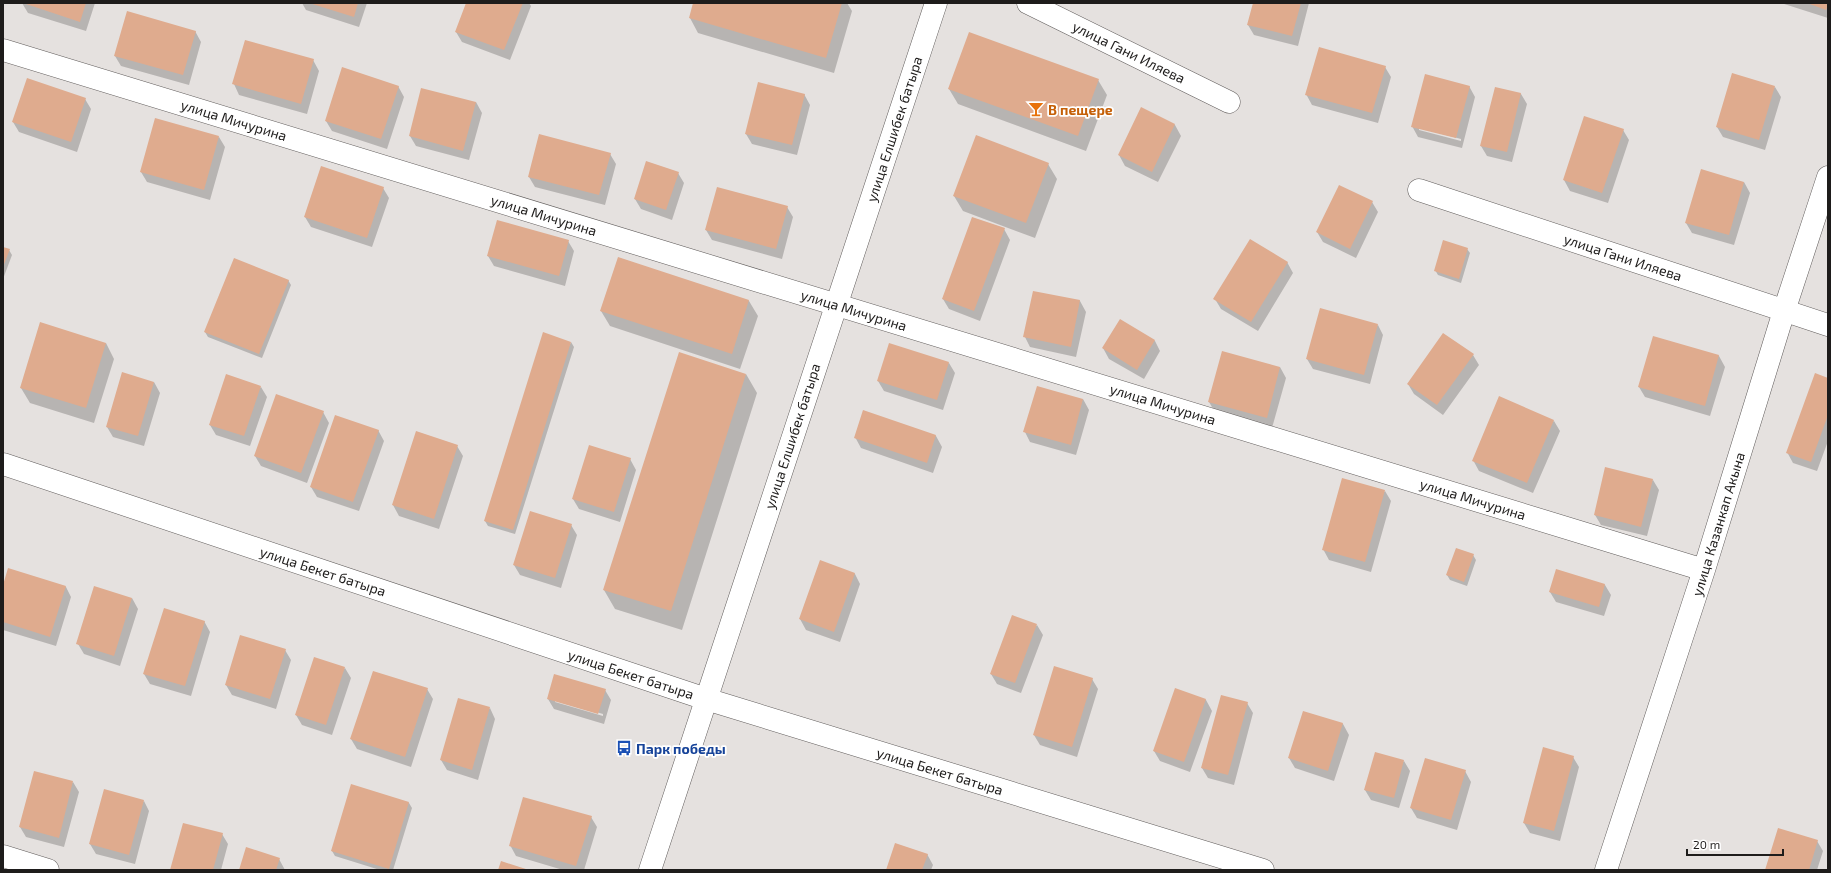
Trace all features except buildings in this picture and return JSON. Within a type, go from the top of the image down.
[{"type":"street","name":"улица Елшибек батыра","points":[[650,870],[936,3]]},
{"type":"street","name":"улица Гани Иляева","points":[[1028,3],[1229,102]]},
{"type":"street","name":"улица Мичурина","points":[[3,50],[1704,570]]},
{"type":"street","name":"улица Казанкап Акына","points":[[1606,870],[1704,570],[1784,311],[1828,177]]},
{"type":"street","name":"улица Гани Иляева","points":[[1419,190],[1828,325]]},
{"type":"street","name":"улица Бекет батыра","points":[[3,464],[706,699],[1263,870]]},
{"type":"street","points":[[3,856],[48,870]]},
{"type":"place","name":"В пещере","points":[[1036,109]]},
{"type":"place","name":"Парк победы","points":[[624,748]]}]
